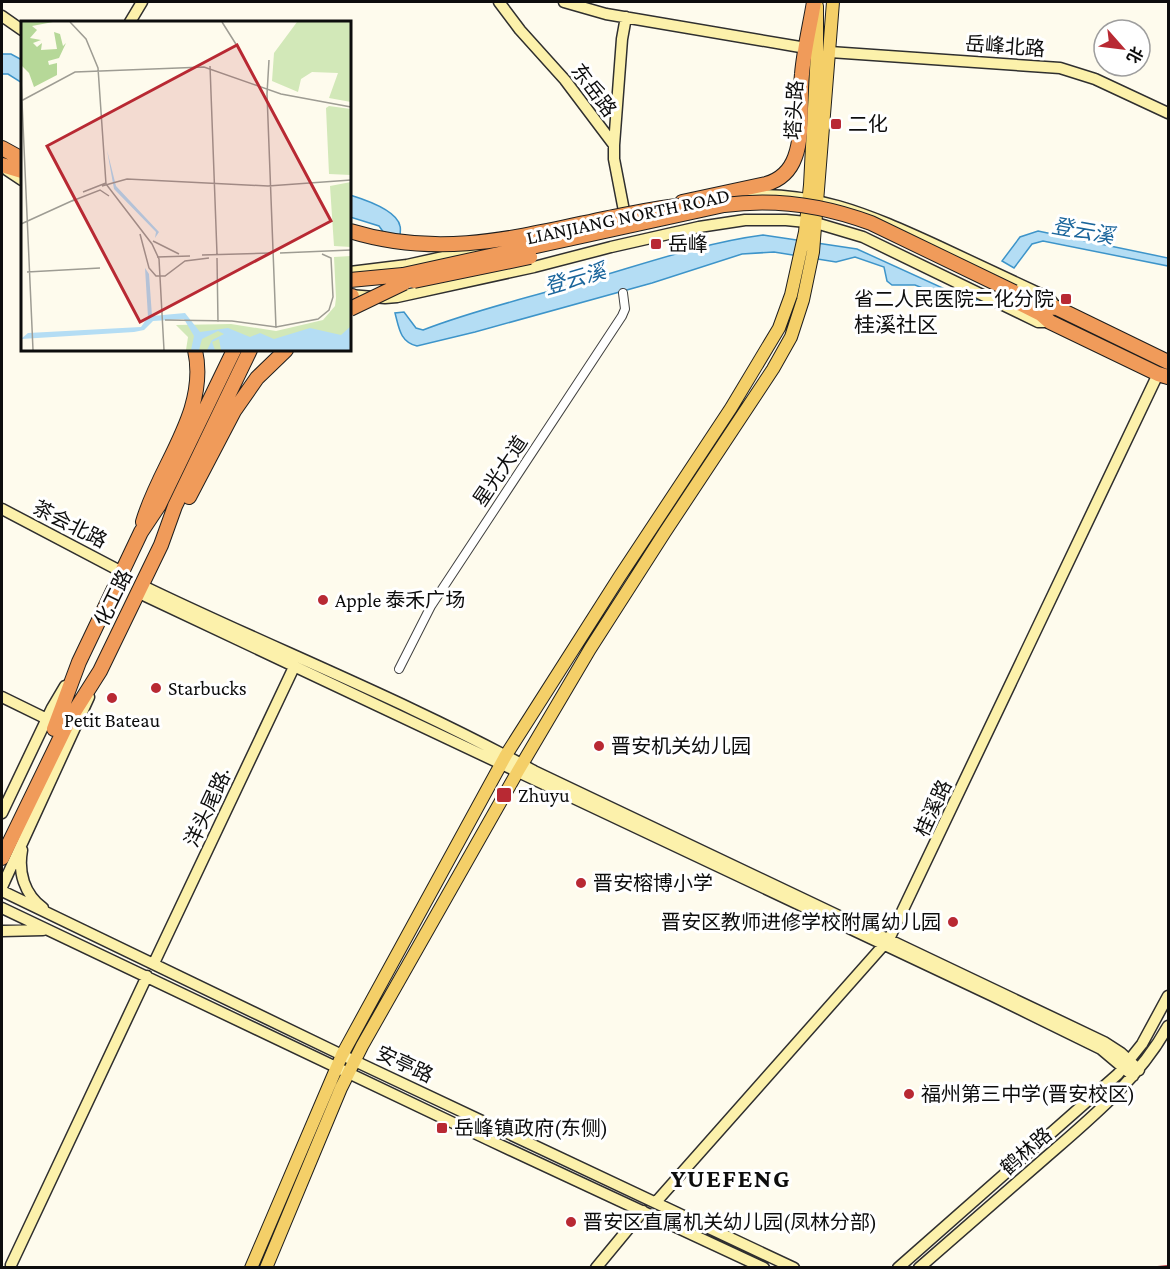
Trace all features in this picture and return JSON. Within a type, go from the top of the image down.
[{"type":"highway","points":[[351,231],[395,241],[430,245],[466,245],[675,205],[766,184],[784,174],[793,162],[798,146],[802,73],[816,2]]},
{"type":"highway","points":[[2,148],[21,158]]},
{"type":"highway","points":[[2,166],[21,171]]},
{"type":"highway","name":"LIANJIANG NORTH ROAD","points":[[351,280],[403,274],[724,205],[745,202],[784,202],[830,209],[871,223],[1012,296],[1050,322],[1165,377]]},
{"type":"highway","points":[[675,205],[724,205]]},
{"type":"highway","name":"LIANJIANG NORTH ROAD","points":[[351,297],[724,213],[784,211],[828,218],[868,231],[1012,296],[1045,307],[1057,308],[1168,359]]},
{"type":"highway","points":[[351,297],[404,283]]},
{"type":"highway","points":[[141,532],[149,501],[194,402],[197,378],[195,351]]},
{"type":"highway","points":[[227,364],[228,351]]},
{"type":"highway","name":"化工路","points":[[2,839],[61,716],[79,662],[120,575],[141,532],[159,505],[234,351]]},
{"type":"highway","name":"化工路","points":[[2,858],[69,720],[100,671],[161,544],[175,506],[250,351]]},
{"type":"highway","points":[[220,412],[257,351]]},
{"type":"highway","points":[[161,544],[183,509],[234,411],[257,378],[285,351]]},
{"type":"main road","points":[[131,21],[142,2]]},
{"type":"main road","name":"东岳路","points":[[499,2],[520,30],[565,80],[614,145],[625,216]]},
{"type":"main road","points":[[564,2],[606,14],[806,48]]},
{"type":"main road","name":"塔头路","points":[[813,199],[816,2]]},
{"type":"main road","name":"塔头路","points":[[813,199],[830,52],[833,2]]},
{"type":"main road","points":[[2,16],[21,29]]},
{"type":"main road","points":[[614,145],[622,39],[626,17]]},
{"type":"main road","name":"岳峰北路","points":[[830,52],[1060,68],[1095,79],[1168,112]]},
{"type":"main road","points":[[2,166],[21,179]]},
{"type":"main road","points":[[351,272],[407,266],[666,207],[732,197],[771,195],[813,199],[854,209],[1049,298],[1057,308]]},
{"type":"main road","points":[[251,1268],[342,1070],[354,1060],[590,649],[783,353],[797,320],[807,287],[813,199]]},
{"type":"main road","points":[[351,297],[397,297],[720,223],[751,220],[811,222],[869,239],[1038,322],[1050,322]]},
{"type":"main road","points":[[266,1268],[342,1070],[342,1055],[504,759],[771,343],[783,320],[811,222]]},
{"type":"main road","name":"桂溪路","points":[[656,1202],[887,943],[1165,377]]},
{"type":"main road","name":"茶会北路","points":[[2,509],[120,575]]},
{"type":"main road","name":"茶会北路","points":[[2,517],[120,575]]},
{"type":"main road","points":[[139,588],[294,667],[504,759]]},
{"type":"main road","points":[[139,588],[381,694],[520,768],[887,943],[1101,1049],[1127,1064],[1136,1073]]},
{"type":"main road","points":[[2,813],[47,719],[79,662]]},
{"type":"main road","name":"洋头尾路·","points":[[154,963],[294,667]]},
{"type":"main road","points":[[2,889],[100,671]]},
{"type":"main road","points":[[2,697],[47,719]]},
{"type":"main road","points":[[24,838],[21,874],[25,886],[38,904],[56,917]]},
{"type":"main road","name":"安亭路","points":[[2,889],[342,1055],[794,1268]]},
{"type":"main road","name":"安亭路","points":[[2,908],[764,1268]]},
{"type":"main road","points":[[2,931],[24,929],[49,931]]},
{"type":"main road","points":[[10,1264],[147,976]]},
{"type":"main road","name":"鹤林路","points":[[898,1268],[1103,1089],[1142,1044],[1168,996]]},
{"type":"main road","name":"鹤林路","points":[[924,1265],[1070,1136],[1136,1073],[1160,1042],[1168,1026]]},
{"type":"main road","points":[[596,1268],[642,1211]]},
{"type":"main road","points":[[728,1251],[738,1260],[753,1268]]},
{"type":"street","name":"星光大道","points":[[399,669],[434,601],[622,316],[625,309],[623,292]]},
{"type":"water","points":[[2,54],[11,54],[21,59],[21,82],[8,74],[2,74]]},
{"type":"water","points":[[351,195],[379,206],[393,215],[400,226],[400,236],[384,233],[379,226],[351,217]]},
{"type":"water","points":[[1038,231],[1168,258],[1168,266],[1043,241],[1032,244],[1014,268],[1002,261],[1020,237]]},
{"type":"water","points":[[763,235],[857,249],[971,301],[980,296],[986,302],[980,307],[971,307],[915,285],[892,285],[887,281],[884,267],[855,257],[836,262],[774,252],[742,254],[652,283],[417,346],[404,338],[395,313],[404,312],[416,328],[423,330],[481,310],[672,255],[717,243]]},
{"type":"railway","points":[[1147,1268],[1168,1266]]},
{"type":"place","name":"二化","points":[[836,124]]},
{"type":"place","name":"岳峰","points":[[656,244]]},
{"type":"place","name":"省二人民医院二化分院","points":[[1066,299]]},
{"type":"place","name":"Apple 泰禾广场","points":[[323,600]]},
{"type":"place","name":"Starbucks","points":[[156,688]]},
{"type":"place","name":"Petit Bateau","points":[[112,698]]},
{"type":"place","name":"晋安机关幼儿园","points":[[599,746]]},
{"type":"place","name":"Zhuyu","points":[[504,795]]},
{"type":"place","name":"晋安榕博小学","points":[[581,883]]},
{"type":"place","name":"晋安区教师进修学校附属幼儿园","points":[[953,922]]},
{"type":"place","name":"福州第三中学(晋安校区)","points":[[909,1094]]},
{"type":"place","name":"岳峰镇政府(东侧)","points":[[442,1128]]},
{"type":"place","name":"晋安区直属机关幼儿园(凤林分部)","points":[[571,1222]]},
{"type":"district","name":"桂溪社区","points":[[896,325]]},
{"type":"district","name":"YUEFENG","points":[[731,1178]]},
{"type":"water label","name":"登云溪","points":[[1083,231]]},
{"type":"water label","name":"登云溪","points":[[575,279]]}]
